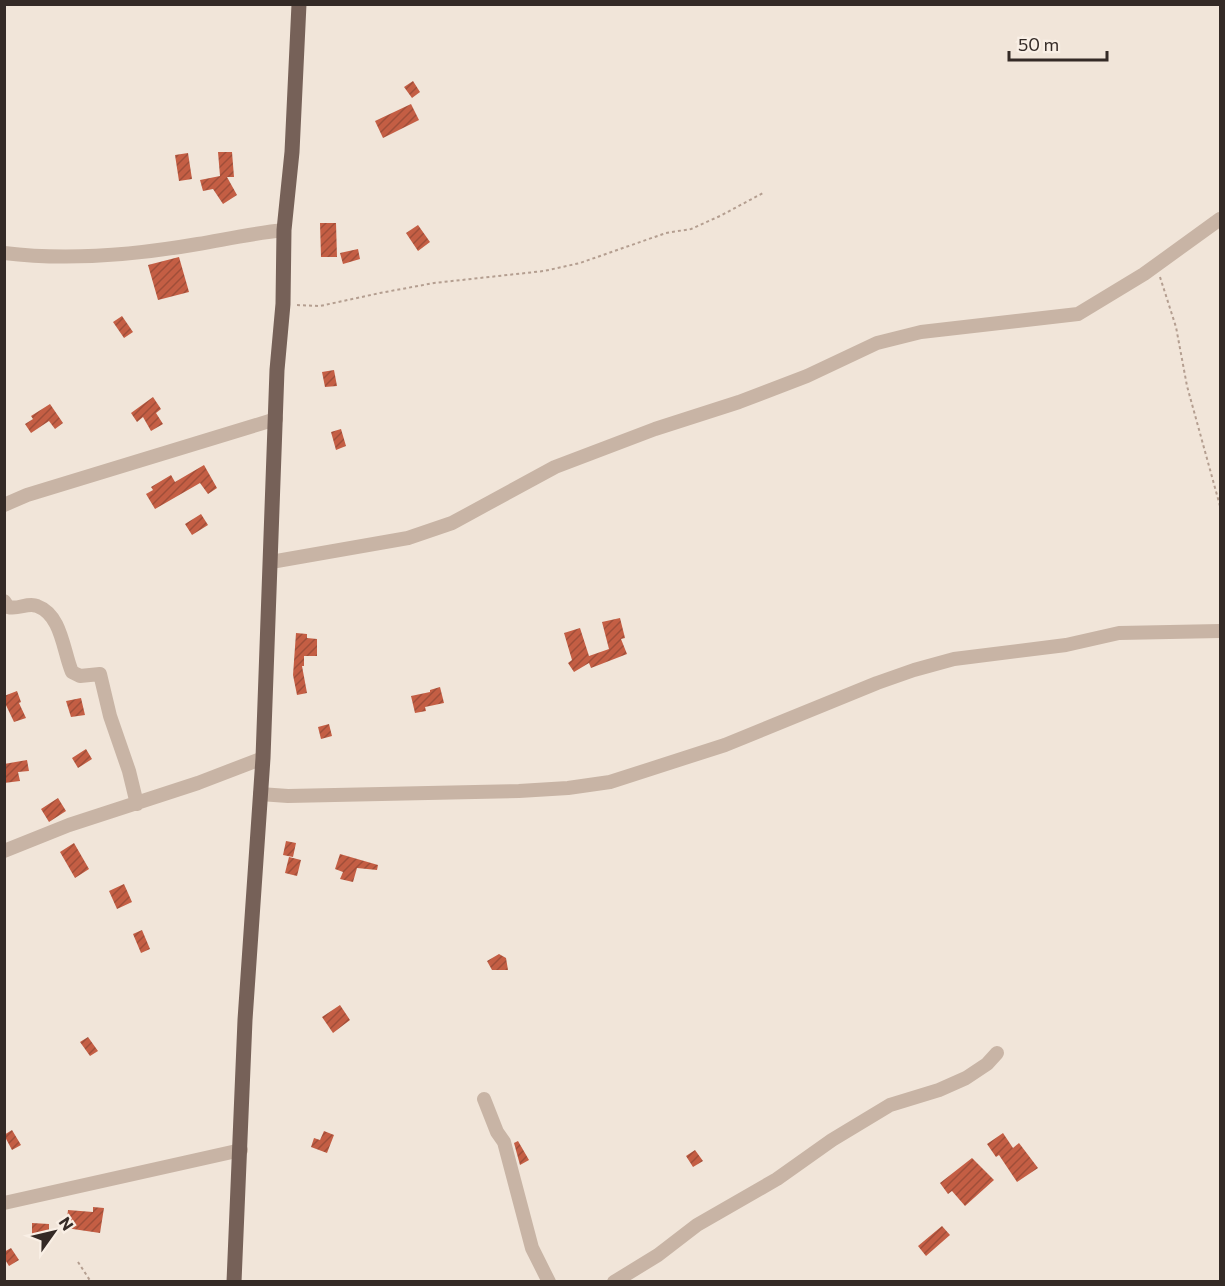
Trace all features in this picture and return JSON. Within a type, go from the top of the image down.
[{"type":"main road","points":[[234,1281],[245,1020],[263,758],[277,370],[283,304],[284,230],[292,152],[299,4]]},
{"type":"street","points":[[271,562],[425,533],[452,523],[555,467],[807,376],[877,343],[921,333],[1078,314],[1154,267],[1221,219]]},
{"type":"street","points":[[4,253],[76,256],[147,252],[284,230]]},
{"type":"street","points":[[4,505],[27,495],[276,419]]},
{"type":"street","points":[[4,601],[8,607],[14,609],[31,604],[44,610],[55,622],[72,672],[80,676],[100,674],[110,716],[126,762],[137,804]]},
{"type":"street","points":[[260,794],[288,796],[519,791],[568,788],[610,782],[725,745],[878,683],[954,659],[1066,645],[1119,633],[1221,631]]},
{"type":"street","points":[[4,851],[69,825],[137,804],[263,758]]},
{"type":"street","points":[[614,1281],[658,1255],[697,1225],[777,1179],[832,1140],[890,1105],[939,1090],[966,1077],[987,1064],[997,1053]]},
{"type":"street","points":[[484,1099],[497,1132],[504,1142],[532,1248],[549,1281]]},
{"type":"street","points":[[4,1203],[241,1150]]},
{"type":"path","points":[[283,304],[320,306],[380,292],[434,283],[562,267],[666,233],[691,229],[763,193]]},
{"type":"path","points":[[1154,267],[1162,279],[1167,294],[1187,386],[1221,506]]},
{"type":"path","points":[[78,1262],[91,1281]]},
{"type":"building","points":[[413,81],[420,92],[412,98],[404,87]]},
{"type":"building","points":[[411,104],[419,120],[383,138],[375,121]]},
{"type":"building","points":[[218,152],[232,152],[234,177],[227,177],[237,195],[223,204],[213,189],[203,191],[200,180],[220,176]]},
{"type":"building","points":[[188,153],[192,179],[179,181],[175,155]]},
{"type":"building","points":[[320,223],[336,223],[337,257],[321,257]]},
{"type":"building","points":[[418,225],[430,242],[418,251],[406,233]]},
{"type":"building","points":[[358,249],[360,259],[343,264],[340,253]]},
{"type":"building","points":[[179,257],[189,292],[158,300],[148,265]]},
{"type":"building","points":[[122,316],[133,332],[124,338],[113,322]]},
{"type":"building","points":[[334,370],[337,386],[325,387],[322,372]]},
{"type":"building","points":[[153,397],[161,409],[156,413],[163,424],[151,431],[143,417],[137,422],[131,413]]},
{"type":"building","points":[[50,404],[63,423],[55,429],[49,421],[31,433],[25,424],[33,419],[31,416]]},
{"type":"building","points":[[341,429],[346,446],[336,450],[331,432]]},
{"type":"building","points":[[204,465],[217,488],[208,494],[200,483],[155,509],[146,494],[153,490],[151,487],[171,475],[175,482]]},
{"type":"building","points":[[201,514],[208,525],[192,535],[185,524]]},
{"type":"building","points":[[620,618],[625,638],[621,639],[627,654],[591,668],[589,663],[574,672],[568,663],[572,660],[564,633],[580,628],[589,656],[609,649],[602,622]]},
{"type":"building","points":[[296,633],[307,634],[307,638],[317,639],[317,656],[304,656],[304,666],[302,666],[307,693],[297,695],[293,675]]},
{"type":"building","points":[[440,687],[444,703],[425,707],[426,711],[415,713],[411,696],[430,692]]},
{"type":"building","points":[[17,691],[21,702],[19,703],[26,718],[14,722],[4,696]]},
{"type":"building","points":[[81,698],[85,715],[71,717],[66,701]]},
{"type":"building","points":[[329,724],[332,736],[321,739],[318,727]]},
{"type":"building","points":[[86,749],[92,759],[78,768],[72,758]]},
{"type":"building","points":[[27,760],[29,771],[18,772],[20,781],[4,783],[4,764]]},
{"type":"building","points":[[58,798],[66,811],[49,822],[41,809]]},
{"type":"building","points":[[286,841],[296,843],[293,857],[283,855]]},
{"type":"building","points":[[74,843],[89,869],[75,878],[60,852]]},
{"type":"building","points":[[340,854],[378,865],[377,870],[357,868],[353,882],[340,879],[343,872],[335,869]]},
{"type":"building","points":[[289,857],[301,860],[297,876],[285,873]]},
{"type":"building","points":[[124,884],[132,902],[117,909],[109,891]]},
{"type":"building","points":[[142,930],[150,949],[141,953],[133,934]]},
{"type":"building","points":[[499,954],[506,958],[508,970],[492,970],[487,961]]},
{"type":"building","points":[[340,1005],[350,1020],[333,1033],[322,1017]]},
{"type":"building","points":[[88,1037],[98,1051],[90,1056],[80,1042]]},
{"type":"building","points":[[12,1130],[21,1145],[12,1150],[4,1135]]},
{"type":"building","points":[[324,1131],[334,1135],[327,1153],[311,1147],[314,1138],[320,1140]]},
{"type":"building","points":[[1003,1133],[1013,1148],[1019,1143],[1038,1168],[1017,1182],[999,1155],[996,1157],[987,1144]]},
{"type":"building","points":[[518,1141],[529,1160],[520,1165],[514,1143]]},
{"type":"building","points":[[695,1150],[703,1161],[693,1167],[686,1156]]},
{"type":"building","points":[[972,1158],[994,1180],[965,1206],[952,1191],[948,1194],[940,1183]]},
{"type":"building","points":[[93,1207],[104,1208],[100,1233],[66,1228],[68,1210],[93,1212]]},
{"type":"building","points":[[32,1223],[49,1224],[49,1236],[32,1235]]},
{"type":"building","points":[[942,1226],[950,1235],[926,1256],[918,1246]]},
{"type":"building","points":[[11,1248],[19,1260],[9,1266],[4,1258],[4,1252]]}]
